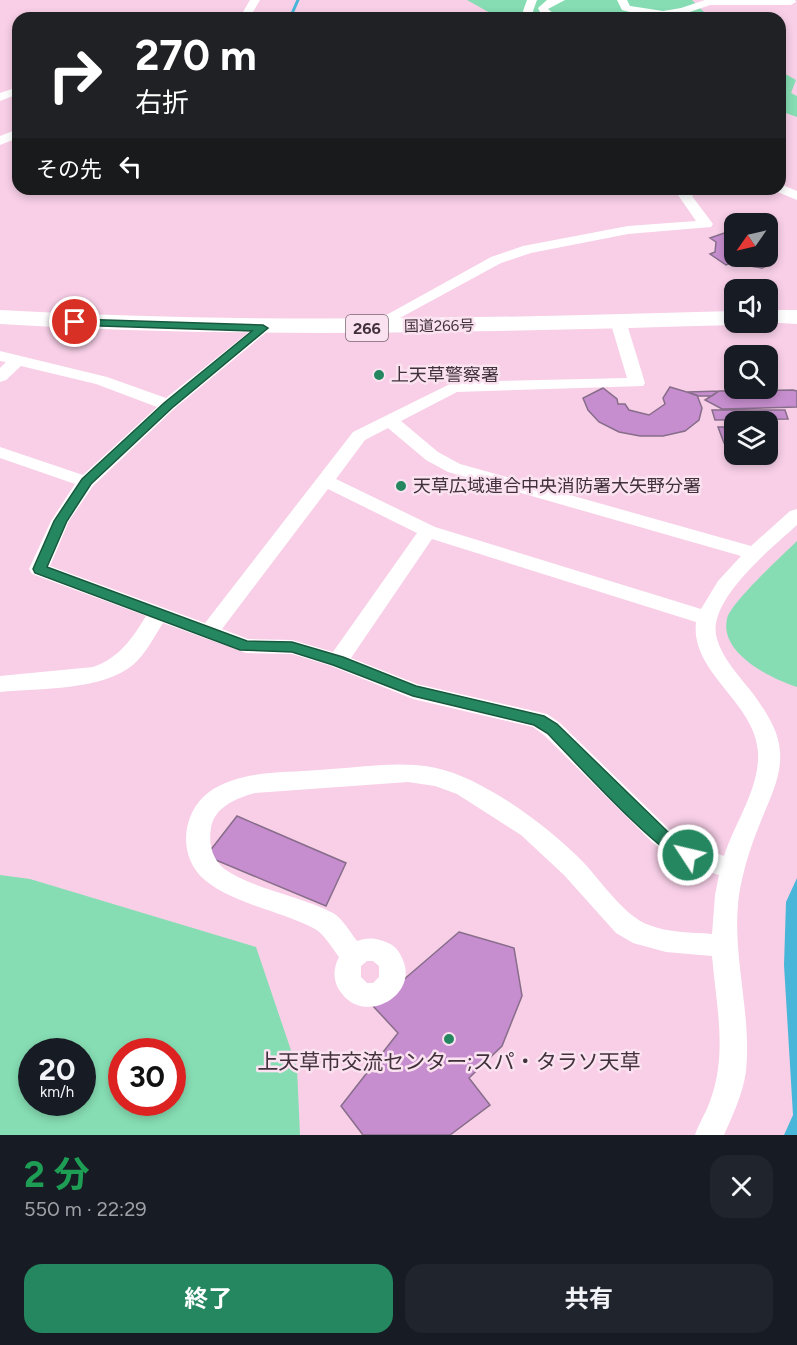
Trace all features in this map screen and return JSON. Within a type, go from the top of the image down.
[{"type":"highway","points":[[778,317],[797,316]]},
{"type":"highway","name":"国道266号","points":[[0,317],[75,322],[263,328],[371,328],[724,318]]},
{"type":"street","points":[[545,12],[543,8],[551,2],[560,0]]},
{"type":"street","points":[[622,0],[626,8],[635,12]]},
{"type":"street","points":[[676,12],[709,2],[791,2]]},
{"type":"street","points":[[371,328],[496,260],[528,249],[627,230],[706,224],[685,195]]},
{"type":"street","points":[[209,632],[359,436],[454,387],[637,383],[618,321]]},
{"type":"street","points":[[263,328],[168,405],[86,482],[60,521],[39,569],[246,646],[292,647],[338,661],[413,691],[539,720],[552,729],[661,836],[688,855],[734,869]]},
{"type":"street","points":[[0,356],[100,380],[168,405]]},
{"type":"street","points":[[0,377],[19,359]]},
{"type":"street","points":[[390,420],[432,456],[454,468],[755,553]]},
{"type":"street","points":[[0,452],[86,482]]},
{"type":"street","points":[[326,481],[428,531],[706,618]]},
{"type":"street","points":[[709,1135],[719,1118],[730,1088],[735,1055],[734,1014],[724,946],[727,896],[742,838],[768,771],[768,738],[759,717],[714,654],[705,635],[706,618],[716,598],[755,553],[797,515]]},
{"type":"street","points":[[338,661],[428,531]]},
{"type":"street","points":[[0,684],[95,675],[122,665],[159,612]]},
{"type":"street","points":[[354,956],[326,922],[219,879],[211,871],[204,863],[197,843],[199,826],[205,812],[216,800],[232,790],[255,784],[408,773],[437,777],[465,788],[535,833],[573,868],[625,925],[642,935],[666,941],[724,946]]},
{"type":"green space","points":[[467,0],[692,0],[704,12],[488,12]]},
{"type":"green space","points":[[786,74],[796,80],[791,93],[797,96],[797,117],[786,113]]},
{"type":"green space","points":[[797,541],[797,687],[774,678],[749,663],[731,643],[727,631],[727,619],[737,602]]},
{"type":"green space","points":[[0,875],[30,879],[256,947],[297,1068],[300,1135],[0,1135]]},
{"type":"water","points":[[797,878],[797,1135],[784,1135],[793,1115],[784,965],[786,902]]},
{"type":"building","points":[[724,233],[724,264],[710,254],[715,252],[716,242],[710,238]]},
{"type":"building","points":[[670,387],[697,395],[702,408],[699,420],[685,431],[663,436],[640,436],[619,432],[599,422],[588,410],[583,398],[603,388],[617,399],[618,404],[625,404],[629,410],[649,415],[665,404],[663,398]]},
{"type":"building","points":[[778,390],[797,391],[797,407],[722,409],[705,400],[719,391],[724,391],[724,399],[778,399]]},
{"type":"building","points":[[719,391],[712,396],[698,396],[687,392]]},
{"type":"building","points":[[712,410],[785,410],[788,419],[778,419],[778,411],[724,411],[724,420],[715,420]]},
{"type":"building","points":[[718,427],[724,427],[724,443]]},
{"type":"building","points":[[237,816],[346,863],[326,906],[206,856]]},
{"type":"building","name":"上天草市交流センター;スパ・タラソ天草","points":[[459,932],[514,948],[522,996],[502,1046],[469,1078],[490,1105],[450,1135],[363,1135],[341,1106],[398,1033],[373,1006]]},
{"type":"waterway","points":[[293,12],[298,0]]},
{"type":"place","name":"上天草警察署","points":[[379,375]]},
{"type":"place","name":"天草広域連合中央消防署大矢野分署","points":[[401,486]]},
{"type":"place","name":"上天草市交流センター;スパ・タラソ天草","points":[[449,1039]]},
{"type":"route","points":[[75,322],[263,328],[168,405],[86,482],[60,521],[39,569],[246,646],[292,647],[338,661],[413,691],[539,720],[552,729],[661,836],[688,855]]}]
